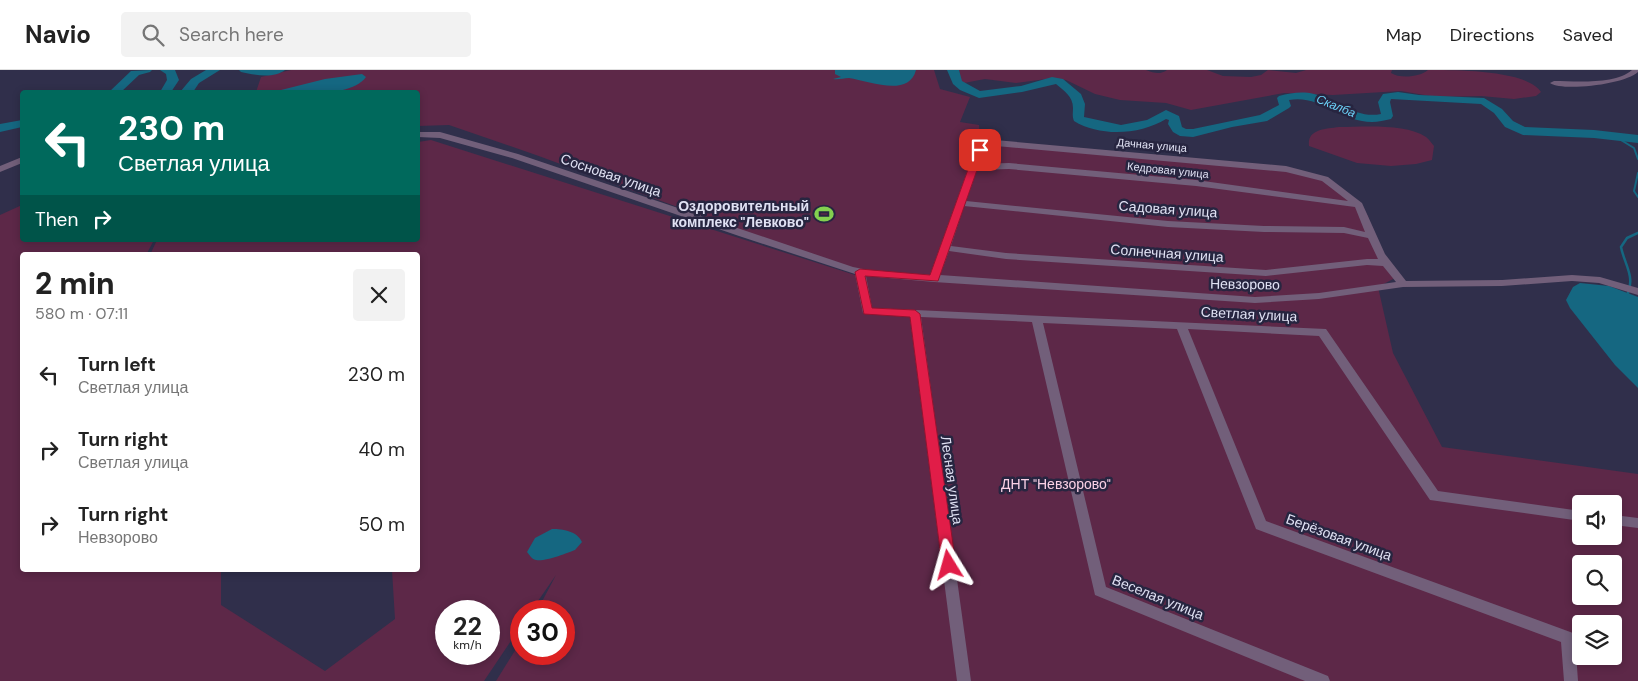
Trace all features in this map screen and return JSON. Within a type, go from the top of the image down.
[{"type":"street","points":[[1554,83],[1602,82],[1632,75],[1636,70]]},
{"type":"street","name":"Сосновая улица","points":[[420,135],[440,135],[515,156],[855,271]]},
{"type":"street","name":"Дачная улица","points":[[934,279],[980,150],[995,143],[1286,169],[1325,179],[1359,205],[1380,255],[1404,284]]},
{"type":"street","points":[[0,169],[20,161]]},
{"type":"street","name":"Кедровая улица","points":[[974,167],[1010,166],[1196,183],[1359,205]]},
{"type":"street","name":"Садовая улица","points":[[962,203],[1168,224],[1264,230],[1344,230],[1372,236]]},
{"type":"street","name":"Солнечная улица","points":[[946,248],[1015,256],[1266,273],[1319,269],[1368,262],[1386,262]]},
{"type":"street","name":"Невзорово","points":[[855,271],[934,279],[1255,300],[1319,296],[1404,284],[1491,283],[1572,278],[1600,280],[1638,292]]},
{"type":"street","name":"Светлая улица","points":[[855,271],[868,311],[1322,332],[1434,496],[1572,515]]},
{"type":"street","name":"Лесная улица","points":[[915,314],[964,681]]},
{"type":"street","name":"Веселая улица","points":[[1037,319],[1100,591],[1323,681]]},
{"type":"street","name":"Берёзовая улица","points":[[1181,326],[1261,525],[1568,638],[1571,681]]},
{"type":"street","points":[[1622,521],[1638,523]]},
{"type":"green space","name":"ДНТ \"Невзорово\"","points":[[291,70],[934,70],[940,89],[970,97],[960,122],[979,125],[980,140],[1281,168],[1330,182],[1354,198],[1368,216],[1375,250],[1395,278],[1378,287],[1393,353],[1442,447],[1638,474],[1638,681],[496,681],[510,659],[510,665],[575,665],[575,600],[543,600],[556,575],[539,600],[510,600],[510,642],[500,657],[500,600],[435,600],[435,665],[495,665],[484,681],[0,681],[0,215],[20,206],[20,242],[153,242],[148,252],[20,252],[20,572],[221,572],[221,605],[325,671],[395,619],[392,572],[420,572],[420,252],[151,252],[156,242],[420,242],[420,142],[431,140],[855,275],[857,273],[449,125],[420,126],[420,90],[257,90],[261,77]]},
{"type":"green space","points":[[959,70],[1146,70],[1162,73],[1167,70],[1207,70],[1223,76],[1251,77],[1261,75],[1268,70],[1296,73],[1306,70],[1392,70],[1391,73],[1405,77],[1415,76],[1428,70],[1456,70],[1507,75],[1522,79],[1541,92],[1536,96],[1514,99],[1481,96],[1436,97],[1401,91],[1333,95],[1284,93],[1191,110],[1166,103],[1120,100],[1095,94],[1066,80],[1054,78],[1016,83],[985,79],[964,83],[961,82]]},
{"type":"green space","points":[[1384,127],[1417,133],[1427,138],[1434,146],[1432,160],[1416,164],[1391,166],[1357,163],[1309,146],[1309,140],[1314,133],[1323,129]]},
{"type":"water","points":[[835,70],[916,70],[912,79],[905,83],[897,86],[887,86],[849,78],[833,79],[841,77],[835,74]]},
{"type":"water","points":[[362,74],[366,77],[359,84],[340,90],[281,90],[325,79]]},
{"type":"water","points":[[1580,283],[1609,286],[1638,297],[1638,388],[1615,365],[1570,308],[1566,300],[1573,287]]},
{"type":"water","points":[[552,529],[573,533],[582,542],[575,550],[562,555],[545,560],[533,559],[527,552],[535,538]]},
{"type":"waterway","name":"Скалба","points":[[117,90],[135,73],[146,70]]},
{"type":"waterway","name":"Скалба","points":[[166,70],[171,72],[173,80],[167,90]]},
{"type":"waterway","name":"Скалба","points":[[189,90],[195,81],[214,70]]},
{"type":"waterway","name":"Скалба","points":[[245,70],[259,73],[279,70]]},
{"type":"waterway","name":"Скалба","points":[[953,70],[957,82],[964,88],[979,95],[1022,89],[1052,80],[1059,81],[1075,94],[1079,104],[1078,118],[1115,129],[1151,123],[1166,114],[1175,119],[1174,124],[1177,129],[1184,133],[1193,133],[1232,123],[1263,118],[1285,106],[1283,98],[1297,95],[1311,97],[1348,113],[1373,119],[1387,116],[1384,102],[1387,96],[1398,95],[1419,98],[1484,101],[1498,111],[1509,124],[1523,131],[1594,134],[1638,139]]},
{"type":"waterway","name":"Скалба","points":[[0,128],[20,124]]},
{"type":"waterway","points":[[1616,137],[1634,148],[1638,159]]},
{"type":"waterway","points":[[1638,173],[1634,191],[1638,197]]},
{"type":"waterway","points":[[1628,293],[1630,275],[1621,247],[1627,238],[1638,233]]},
{"type":"place","name":"Оздоровительный комплекс \"Левково\"","points":[[824,214]]},
{"type":"route","points":[[949,565],[915,314],[868,311],[860,272],[934,279],[952,234],[980,150]]}]
